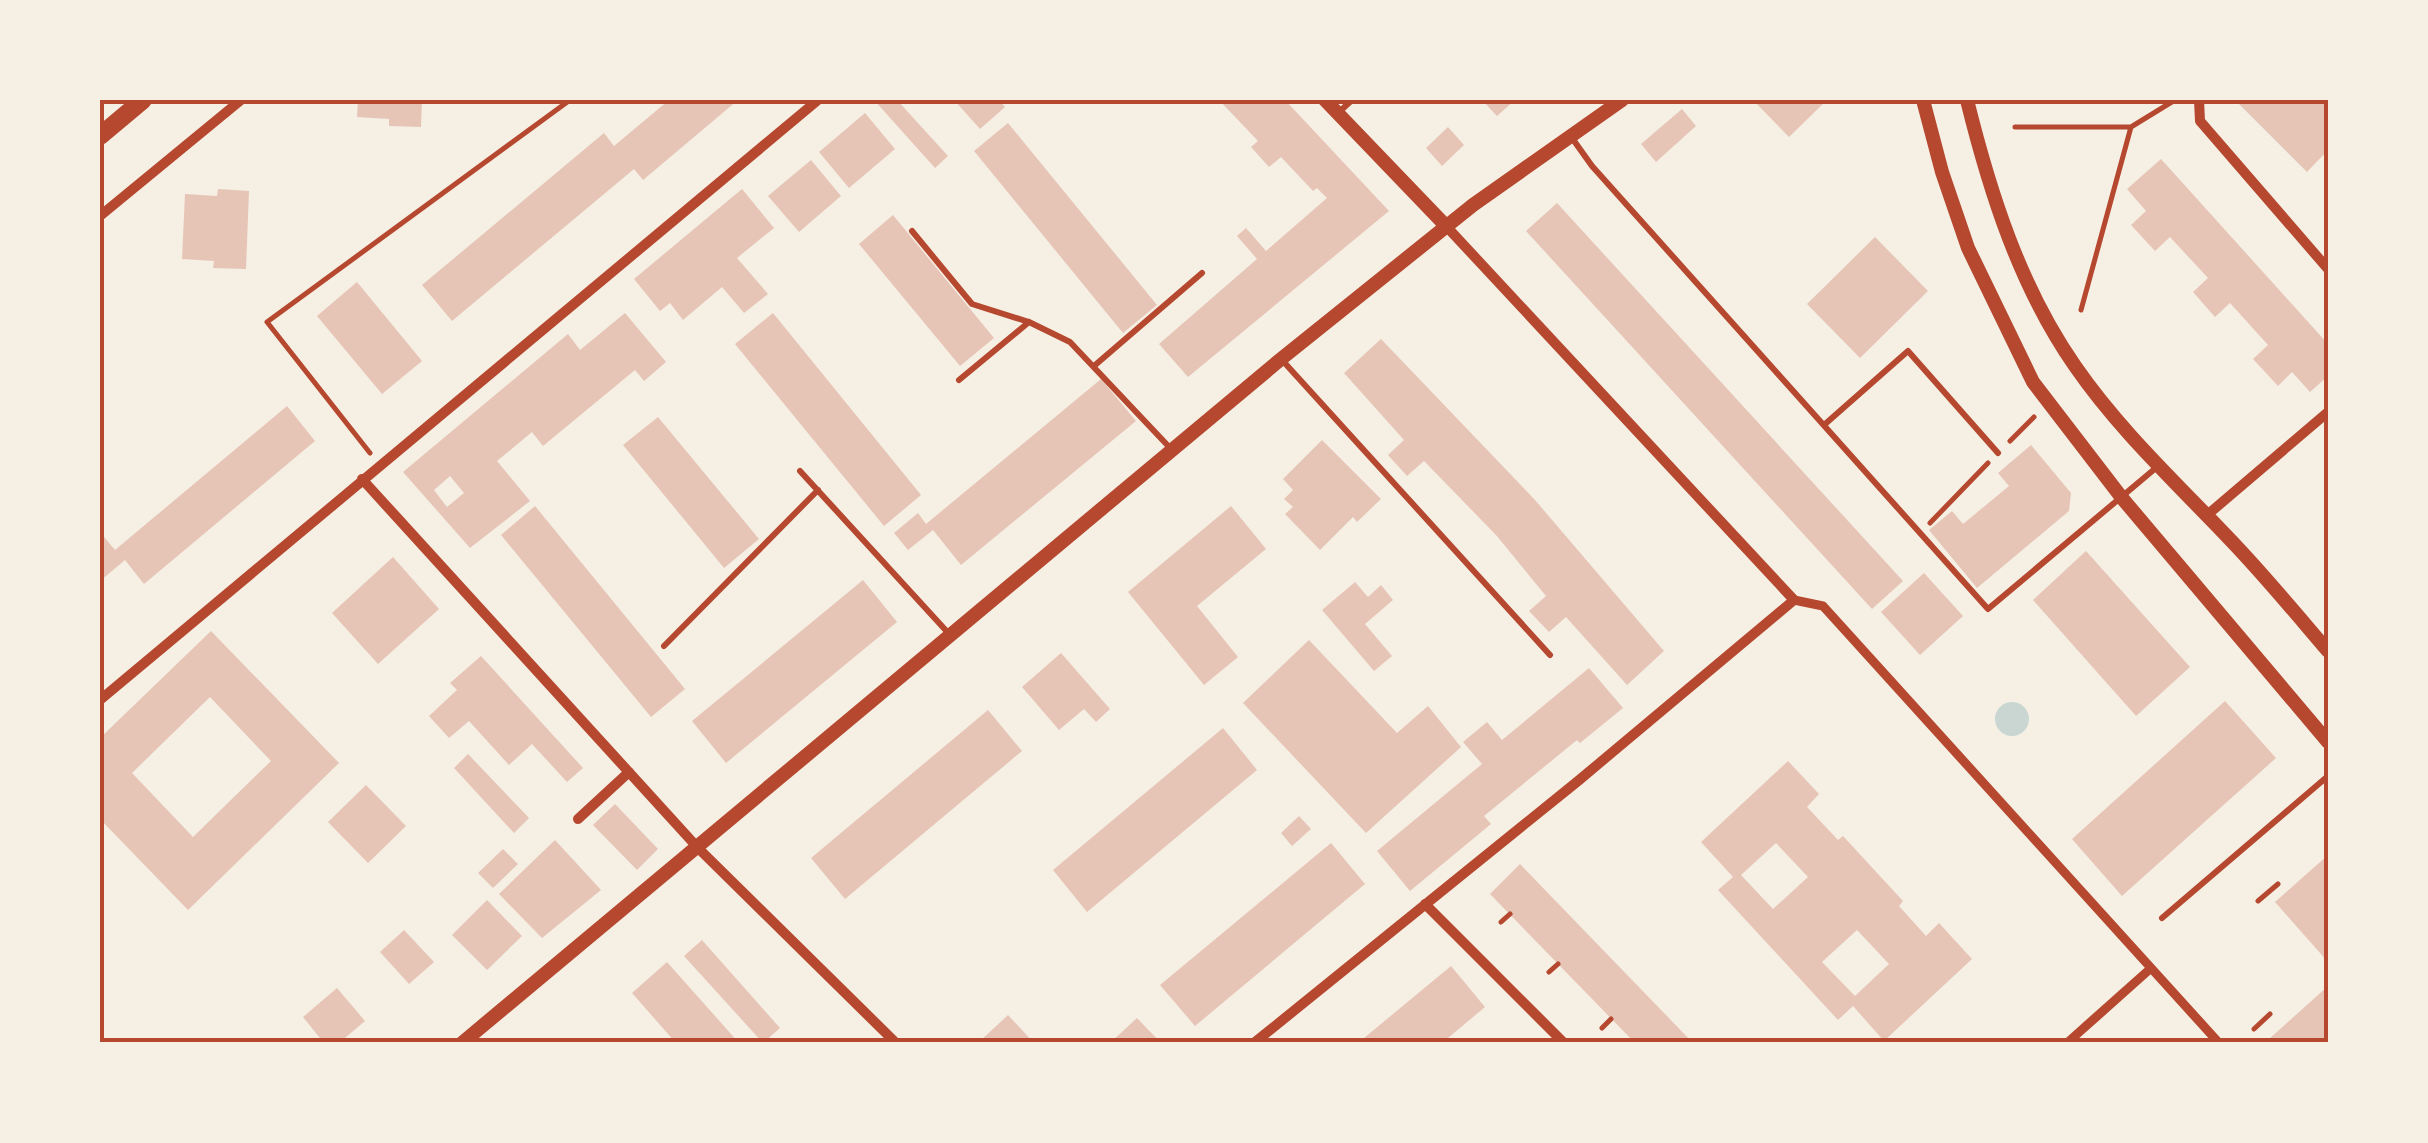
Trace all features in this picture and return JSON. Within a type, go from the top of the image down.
[{"type":"main road","points":[[100,136],[144,100]]},
{"type":"street","points":[[100,216],[241,100]]},
{"type":"street","points":[[100,700],[818,100]]},
{"type":"street","points":[[1325,100],[1794,600],[1823,606],[2219,1043]]},
{"type":"street","points":[[462,1043],[1281,359],[1528,163],[1622,100]]},
{"type":"street","points":[[1924,100],[1942,172],[1968,248],[2033,382],[2122,498],[2328,742]]},
{"type":"street","points":[[1967,100],[1987,182],[2040,306],[2075,366],[2157,468],[2206,516],[2328,651]]},
{"type":"street","points":[[2199,100],[2200,121],[2328,269]]},
{"type":"street","points":[[2206,516],[2328,412]]},
{"type":"street","points":[[362,479],[698,848],[896,1043]]},
{"type":"street","points":[[1254,1043],[1794,600]]},
{"type":"street","points":[[578,820],[629,772]]},
{"type":"street","points":[[1425,904],[1564,1043]]},
{"type":"street","points":[[2067,1043],[2150,969]]},
{"type":"lane","points":[[1338,114],[1352,100]]},
{"type":"lane","points":[[1571,137],[1592,166],[1988,608],[2157,468]]},
{"type":"lane","points":[[912,231],[972,304],[1030,322],[1070,342],[1173,450]]},
{"type":"lane","points":[[1094,366],[1202,274]]},
{"type":"lane","points":[[959,380],[1030,322]]},
{"type":"lane","points":[[1824,424],[1908,351],[1998,453]]},
{"type":"lane","points":[[1281,359],[1550,655]]},
{"type":"lane","points":[[800,471],[952,637]]},
{"type":"lane","points":[[664,646],[818,490]]},
{"type":"lane","points":[[2162,918],[2328,776]]},
{"type":"path","points":[[379,464],[267,322],[570,100]]},
{"type":"path","points":[[2014,127],[2131,127],[2175,100]]},
{"type":"path","points":[[2081,310],[2131,127]]},
{"type":"path","points":[[1920,532],[2047,402]]},
{"type":"path","points":[[2258,901],[2278,884]]},
{"type":"path","points":[[1501,922],[1510,914]]},
{"type":"path","points":[[1549,972],[1558,964]]},
{"type":"path","points":[[2254,1029],[2270,1014]]},
{"type":"path","points":[[1602,1028],[1611,1018]]},
{"type":"shaded area","points":[[2012,702],[2024,707],[2029,719],[2024,731],[2012,736],[2000,731],[1995,719],[2000,707]]},
{"type":"building","points":[[358,100],[422,100],[421,127],[389,126],[389,119],[357,117]]},
{"type":"building","points":[[669,100],[738,100],[643,180],[634,169],[452,321],[422,285],[604,133],[614,146]]},
{"type":"building","points":[[874,100],[897,100],[948,156],[935,168]]},
{"type":"building","points":[[954,100],[999,100],[1005,107],[980,129]]},
{"type":"building","points":[[1219,100],[1285,100],[1389,211],[1188,377],[1159,344],[1257,259],[1237,236],[1246,228],[1266,251],[1327,198],[1317,188],[1313,191],[1281,157],[1269,167],[1251,147],[1258,141]]},
{"type":"building","points":[[1482,100],[1515,100],[1497,116]]},
{"type":"building","points":[[1753,100],[1827,100],[1789,137]]},
{"type":"building","points":[[2235,100],[2328,100],[2328,150],[2307,172]]},
{"type":"building","points":[[1682,109],[1696,126],[1656,162],[1641,144]]},
{"type":"building","points":[[865,113],[895,149],[849,188],[819,152]]},
{"type":"building","points":[[1008,123],[1157,305],[1123,333],[974,151]]},
{"type":"building","points":[[1448,127],[1464,145],[1442,166],[1426,148]]},
{"type":"building","points":[[2161,159],[2328,344],[2328,376],[2310,392],[2292,372],[2278,386],[2253,359],[2268,345],[2230,303],[2215,317],[2193,292],[2208,278],[2170,237],[2155,251],[2131,225],[2146,211],[2127,189]]},
{"type":"building","points":[[811,160],[841,196],[799,232],[768,196]]},
{"type":"building","points":[[218,189],[249,191],[246,269],[213,268],[214,261],[182,259],[185,194],[217,196]]},
{"type":"building","points":[[742,189],[774,228],[737,258],[768,294],[744,313],[722,287],[683,320],[670,303],[660,311],[634,279]]},
{"type":"building","points":[[1557,203],[1903,581],[1872,609],[1526,231]]},
{"type":"building","points":[[893,215],[994,338],[960,366],[859,244]]},
{"type":"building","points":[[1875,237],[1928,291],[1860,358],[1807,304]]},
{"type":"building","points":[[357,282],[422,361],[382,394],[317,316]]},
{"type":"building","points":[[625,313],[666,362],[644,381],[635,370],[543,446],[532,432],[497,461],[530,501],[470,548],[403,472],[568,334],[580,350]],"holes":[[[450,476],[464,493],[447,507],[434,490]]]},
{"type":"building","points":[[773,313],[921,495],[884,526],[735,344]]},
{"type":"building","points":[[1381,339],[1535,500],[1664,651],[1627,685],[1566,617],[1549,632],[1529,611],[1546,596],[1496,535],[1424,461],[1407,476],[1388,455],[1404,440],[1344,373]]},
{"type":"building","points":[[1101,379],[1136,421],[961,565],[933,530],[908,550],[894,533],[918,513],[926,524]]},
{"type":"building","points":[[287,406],[315,441],[144,584],[125,560],[100,581],[100,532],[115,550]]},
{"type":"building","points":[[658,417],[759,539],[724,568],[623,445]]},
{"type":"building","points":[[1322,440],[1381,499],[1357,522],[1353,517],[1320,550],[1285,514],[1293,507],[1284,499],[1293,490],[1283,479]]},
{"type":"building","points":[[2031,445],[2071,493],[2069,511],[1977,588],[1929,530],[1952,511],[1963,524],[2009,486],[1998,473]]},
{"type":"building","points":[[535,506],[685,689],[651,717],[501,535]]},
{"type":"building","points":[[1231,506],[1266,549],[1197,606],[1238,657],[1204,685],[1128,592]]},
{"type":"building","points":[[2086,551],[2190,667],[2136,716],[2033,600]]},
{"type":"building","points":[[393,557],[439,609],[378,664],[332,613]]},
{"type":"building","points":[[1924,573],[1963,616],[1920,655],[1881,612]]},
{"type":"building","points":[[863,580],[897,622],[726,763],[692,721]]},
{"type":"building","points":[[1355,582],[1368,597],[1381,585],[1393,600],[1365,624],[1392,656],[1374,671],[1322,610]]},
{"type":"building","points":[[211,631],[339,763],[188,910],[100,819],[100,738]],"holes":[[[210,697],[271,761],[193,837],[132,773]]]},
{"type":"building","points":[[1309,640],[1397,733],[1428,706],[1461,747],[1366,833],[1243,703]]},
{"type":"building","points":[[1061,653],[1110,709],[1096,722],[1084,709],[1059,730],[1022,687]]},
{"type":"building","points":[[481,656],[583,768],[567,782],[532,744],[509,765],[469,721],[449,738],[429,716],[457,690],[450,683]]},
{"type":"building","points":[[1589,668],[1623,708],[1484,816],[1491,824],[1410,891],[1377,851],[1482,764],[1463,742],[1487,722],[1502,740]]},
{"type":"building","points":[[2225,701],[2276,758],[2122,896],[2072,839]]},
{"type":"building","points":[[988,710],[1022,751],[845,899],[811,858]]},
{"type":"building","points":[[1223,728],[1257,770],[1087,912],[1053,870]]},
{"type":"building","points":[[468,754],[529,818],[514,833],[454,768]]},
{"type":"building","points":[[1788,761],[1819,794],[1807,807],[1838,840],[1843,836],[1903,901],[1899,906],[1926,936],[1939,923],[1972,959],[1884,1041],[1853,1006],[1838,1020],[1718,890],[1733,877],[1701,842]],"holes":[[[1776,843],[1808,877],[1773,909],[1741,875]],[[1857,930],[1889,964],[1855,996],[1822,962]]]},
{"type":"building","points":[[366,785],[406,826],[368,863],[328,822]]},
{"type":"building","points":[[615,804],[658,849],[637,870],[593,825]]},
{"type":"building","points":[[1299,816],[1311,829],[1292,846],[1281,833]]},
{"type":"building","points":[[555,840],[601,890],[542,938],[499,894]]},
{"type":"building","points":[[1331,843],[1365,884],[1195,1026],[1160,985]]},
{"type":"building","points":[[503,849],[518,864],[493,888],[478,873]]},
{"type":"building","points":[[2328,855],[2328,962],[2275,902]]},
{"type":"building","points":[[1520,864],[1693,1043],[1635,1043],[1490,894]]},
{"type":"building","points":[[487,900],[522,936],[487,970],[452,935]]},
{"type":"building","points":[[404,930],[434,962],[409,984],[380,952]]},
{"type":"building","points":[[702,940],[780,1028],[763,1043],[684,956]]},
{"type":"building","points":[[667,962],[739,1043],[676,1043],[632,993]]},
{"type":"building","points":[[1451,966],[1485,1007],[1442,1043],[1358,1043]]},
{"type":"building","points":[[2328,986],[2328,1043],[2272,1043],[2269,1039]]},
{"type":"building","points":[[337,988],[365,1021],[339,1043],[324,1043],[303,1017]]},
{"type":"building","points":[[1008,1015],[1034,1043],[978,1043]]},
{"type":"building","points":[[1137,1018],[1161,1043],[1110,1043]]}]
